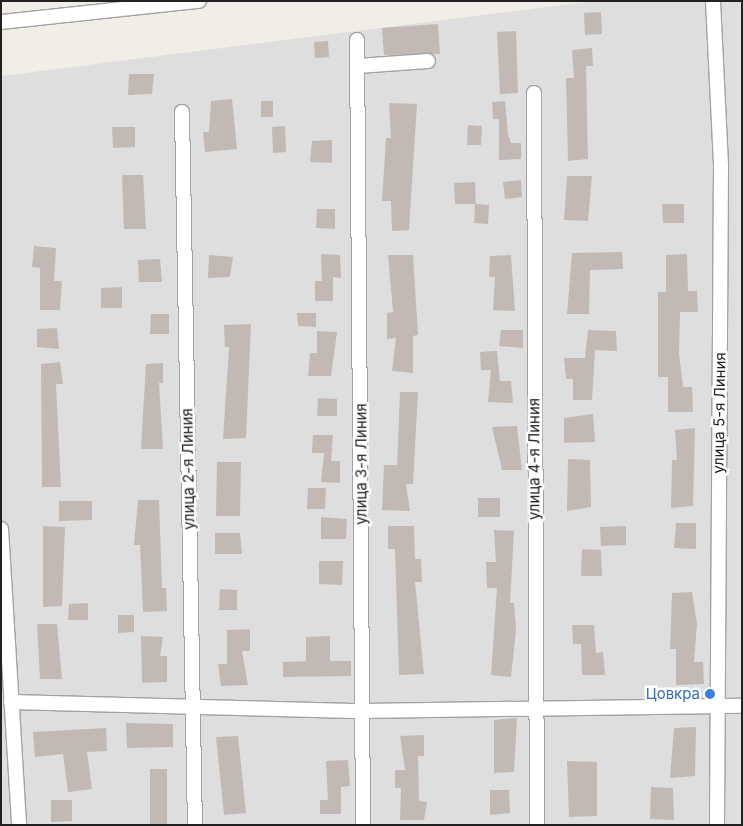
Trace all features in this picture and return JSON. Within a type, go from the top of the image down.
[{"type":"street","points":[[1,22],[98,7],[199,1]]},
{"type":"street","name":"улица 5-я Линия","points":[[713,1],[721,167],[715,707],[716,825]]},
{"type":"street","name":"улица 3-я Линия","points":[[357,40],[359,104],[363,825]]},
{"type":"street","points":[[358,66],[428,61]]},
{"type":"street","name":"улица 4-я Линия","points":[[534,93],[535,709],[537,825]]},
{"type":"street","name":"улица 2-я Линия","points":[[182,112],[195,825]]},
{"type":"street","points":[[1,528],[19,825]]},
{"type":"street","points":[[11,702],[362,711],[742,706]]},
{"type":"shaded area","points":[[594,1],[742,1],[742,825],[1,825],[1,76]]},
{"type":"building","points":[[601,12],[602,34],[585,35],[584,13]]},
{"type":"building","points":[[438,24],[440,54],[384,55],[382,28]]},
{"type":"building","points":[[516,31],[518,93],[500,94],[497,32]]},
{"type":"building","points":[[328,41],[329,57],[315,58],[314,42]]},
{"type":"building","points":[[592,48],[593,66],[586,66],[588,159],[568,161],[566,78],[574,78],[572,50]]},
{"type":"building","points":[[129,74],[154,74],[152,94],[128,95]]},
{"type":"building","points":[[232,99],[237,149],[205,152],[203,132],[209,132],[211,101]]},
{"type":"building","points":[[261,101],[273,101],[273,117],[261,117]]},
{"type":"building","points":[[505,101],[508,134],[511,143],[521,143],[521,159],[499,160],[499,119],[493,119],[492,102]]},
{"type":"building","points":[[389,103],[417,104],[409,230],[392,231],[391,201],[382,201],[386,138],[391,138]]},
{"type":"building","points":[[468,125],[482,126],[481,145],[467,145]]},
{"type":"building","points":[[285,126],[286,152],[273,153],[272,127]]},
{"type":"building","points":[[112,127],[135,127],[135,147],[113,148]]},
{"type":"building","points":[[332,140],[332,163],[310,162],[312,141]]},
{"type":"building","points":[[122,175],[143,175],[146,229],[124,229]]},
{"type":"building","points":[[567,176],[592,176],[588,221],[564,220]]},
{"type":"building","points":[[521,180],[522,197],[505,199],[503,182]]},
{"type":"building","points":[[475,182],[476,204],[489,205],[488,224],[474,223],[475,204],[455,204],[454,183]]},
{"type":"building","points":[[662,204],[684,204],[684,223],[663,223]]},
{"type":"building","points":[[317,209],[335,209],[335,229],[316,228]]},
{"type":"building","points":[[34,246],[56,248],[54,281],[62,281],[60,310],[40,310],[40,268],[32,267]]},
{"type":"building","points":[[622,252],[623,269],[590,270],[589,314],[567,314],[572,253]]},
{"type":"building","points":[[321,254],[340,255],[341,278],[333,277],[333,301],[315,301],[315,281],[322,281]]},
{"type":"building","points":[[687,254],[688,291],[697,291],[698,312],[680,312],[679,353],[683,387],[692,387],[693,412],[668,412],[668,377],[658,377],[658,292],[666,292],[666,255]]},
{"type":"building","points":[[209,255],[233,257],[230,277],[208,278]]},
{"type":"building","points":[[388,255],[413,255],[418,335],[413,336],[413,373],[392,371],[396,338],[387,339],[387,313],[393,312]]},
{"type":"building","points":[[511,255],[515,311],[493,310],[495,277],[489,277],[490,256]]},
{"type":"building","points":[[160,259],[162,282],[139,282],[138,260]]},
{"type":"building","points":[[122,287],[122,308],[101,308],[101,288]]},
{"type":"building","points":[[297,313],[316,313],[316,327],[298,326]]},
{"type":"building","points":[[151,314],[169,314],[169,334],[150,334]]},
{"type":"building","points":[[251,324],[246,438],[223,439],[229,347],[225,347],[224,325]]},
{"type":"building","points":[[57,328],[59,349],[37,347],[37,329]]},
{"type":"building","points":[[501,330],[523,330],[523,348],[499,346]]},
{"type":"building","points":[[588,330],[616,331],[617,351],[595,350],[592,400],[573,400],[573,379],[566,379],[564,358],[585,358]]},
{"type":"building","points":[[317,331],[337,332],[331,376],[308,376],[310,353],[317,353]]},
{"type":"building","points":[[497,351],[500,381],[511,381],[513,403],[488,402],[491,370],[481,370],[480,352]]},
{"type":"building","points":[[60,362],[63,384],[56,384],[61,487],[42,487],[41,364]]},
{"type":"building","points":[[163,363],[163,383],[159,383],[163,449],[141,449],[146,364]]},
{"type":"building","points":[[400,392],[418,392],[413,484],[406,484],[410,511],[382,510],[384,465],[397,465]]},
{"type":"building","points":[[318,398],[337,399],[337,416],[317,416]]},
{"type":"building","points":[[593,414],[595,442],[564,443],[564,418]]},
{"type":"building","points":[[517,426],[522,470],[502,470],[492,427]]},
{"type":"building","points":[[695,428],[693,506],[671,508],[672,460],[677,460],[675,430]]},
{"type":"building","points":[[313,435],[333,435],[331,461],[340,461],[340,483],[321,482],[324,453],[312,453]]},
{"type":"building","points":[[568,459],[590,460],[591,507],[567,511]]},
{"type":"building","points":[[217,462],[241,462],[240,516],[216,516]]},
{"type":"building","points":[[308,488],[326,488],[325,509],[307,509]]},
{"type":"building","points":[[478,498],[500,498],[500,517],[478,517]]},
{"type":"building","points":[[138,500],[159,500],[162,588],[166,588],[167,611],[143,612],[140,545],[134,545]]},
{"type":"building","points":[[59,501],[92,501],[92,520],[59,521]]},
{"type":"building","points":[[321,517],[347,519],[346,539],[321,539]]},
{"type":"building","points":[[676,523],[696,523],[696,549],[674,548]]},
{"type":"building","points":[[43,526],[65,527],[62,606],[43,607]]},
{"type":"building","points":[[388,526],[414,526],[415,559],[421,559],[422,582],[415,582],[424,674],[399,675],[395,549],[388,549]]},
{"type":"building","points":[[626,526],[626,545],[601,546],[600,527]]},
{"type":"building","points":[[494,530],[514,531],[510,603],[514,603],[516,630],[511,677],[491,675],[497,588],[487,588],[486,562],[496,562]]},
{"type":"building","points":[[215,533],[240,533],[242,554],[215,554]]},
{"type":"building","points":[[582,549],[601,550],[602,576],[581,576]]},
{"type":"building","points":[[319,561],[343,561],[342,585],[319,584]]},
{"type":"building","points":[[220,589],[237,590],[237,610],[219,610]]},
{"type":"building","points":[[692,592],[697,624],[694,662],[703,662],[704,684],[676,685],[676,649],[670,649],[672,593]]},
{"type":"building","points":[[88,603],[88,620],[68,620],[69,604]]},
{"type":"building","points":[[118,615],[134,615],[134,632],[118,633]]},
{"type":"building","points":[[37,624],[57,624],[62,679],[40,679]]},
{"type":"building","points":[[572,625],[594,625],[596,653],[603,652],[605,675],[582,675],[581,644],[573,644]]},
{"type":"building","points":[[250,629],[250,651],[242,651],[248,685],[221,686],[218,664],[227,664],[227,630]]},
{"type":"building","points":[[141,636],[163,637],[160,656],[167,656],[167,682],[142,683]]},
{"type":"building","points":[[330,636],[330,661],[351,661],[351,676],[283,677],[283,662],[306,661],[306,637]]},
{"type":"building","points":[[517,718],[514,772],[494,773],[494,720]]},
{"type":"building","points":[[126,723],[173,724],[173,747],[127,748]]},
{"type":"building","points":[[696,727],[695,776],[670,778],[674,728]]},
{"type":"building","points":[[106,728],[107,751],[87,752],[92,789],[68,792],[63,754],[35,757],[33,732]]},
{"type":"building","points":[[424,735],[424,756],[418,756],[419,801],[427,802],[424,820],[400,820],[401,788],[395,788],[395,770],[405,770],[400,736]]},
{"type":"building","points":[[238,736],[246,813],[224,815],[216,737]]},
{"type":"building","points":[[348,760],[350,786],[341,787],[341,814],[320,814],[320,800],[328,800],[326,761]]},
{"type":"building","points":[[567,761],[597,762],[597,816],[569,817]]},
{"type":"building","points":[[150,769],[167,769],[167,825],[150,825]]},
{"type":"building","points":[[651,787],[673,788],[674,820],[650,819]]},
{"type":"building","points":[[490,790],[509,790],[510,813],[490,815]]},
{"type":"building","points":[[51,800],[72,800],[72,821],[51,822]]},
{"type":"place","name":"Цовкра","points":[[710,694]]}]
